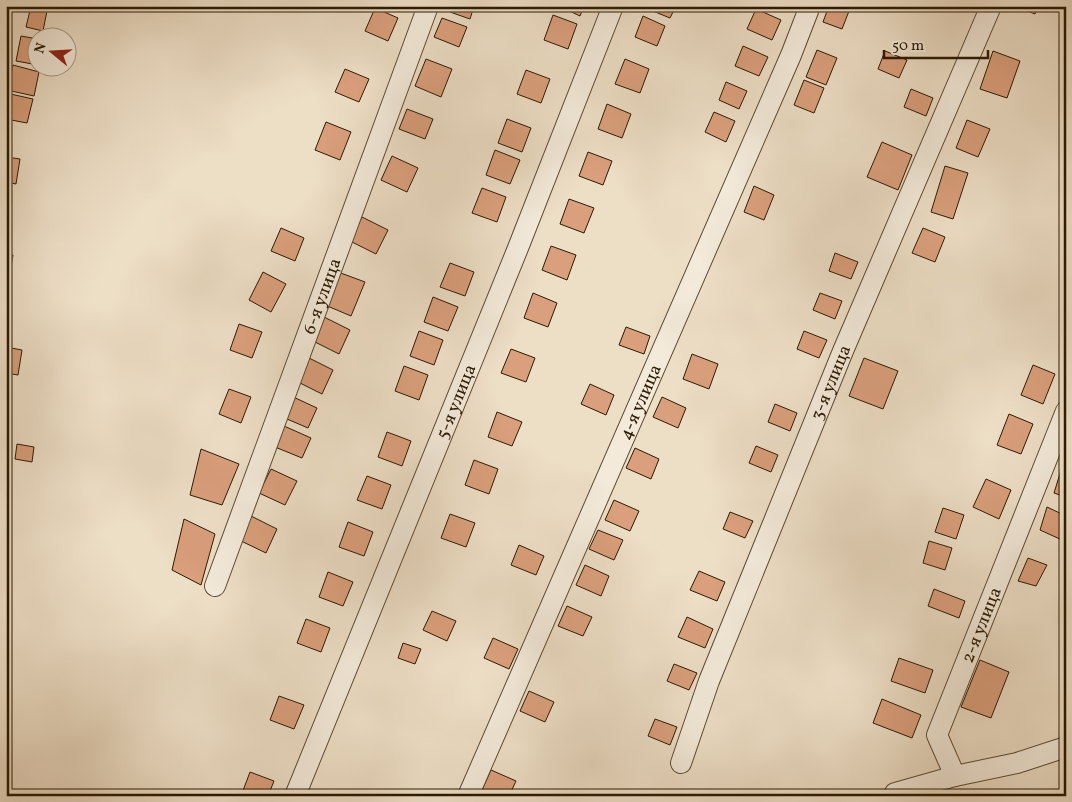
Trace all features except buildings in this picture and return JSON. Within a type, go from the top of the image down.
[{"type":"street","name":"6-я улица","points":[[215,586],[428,6]]},
{"type":"street","name":"5-я улица","points":[[295,796],[518,248],[613,6]]},
{"type":"street","name":"4-я улица","points":[[468,796],[791,56],[810,6]]},
{"type":"street","name":"3-я улица","points":[[681,763],[709,681],[843,351],[991,6]]},
{"type":"street","name":"2-я улица","points":[[955,776],[937,735],[1066,411]]},
{"type":"street","points":[[891,795],[955,776],[1017,763],[1066,747]]}]
